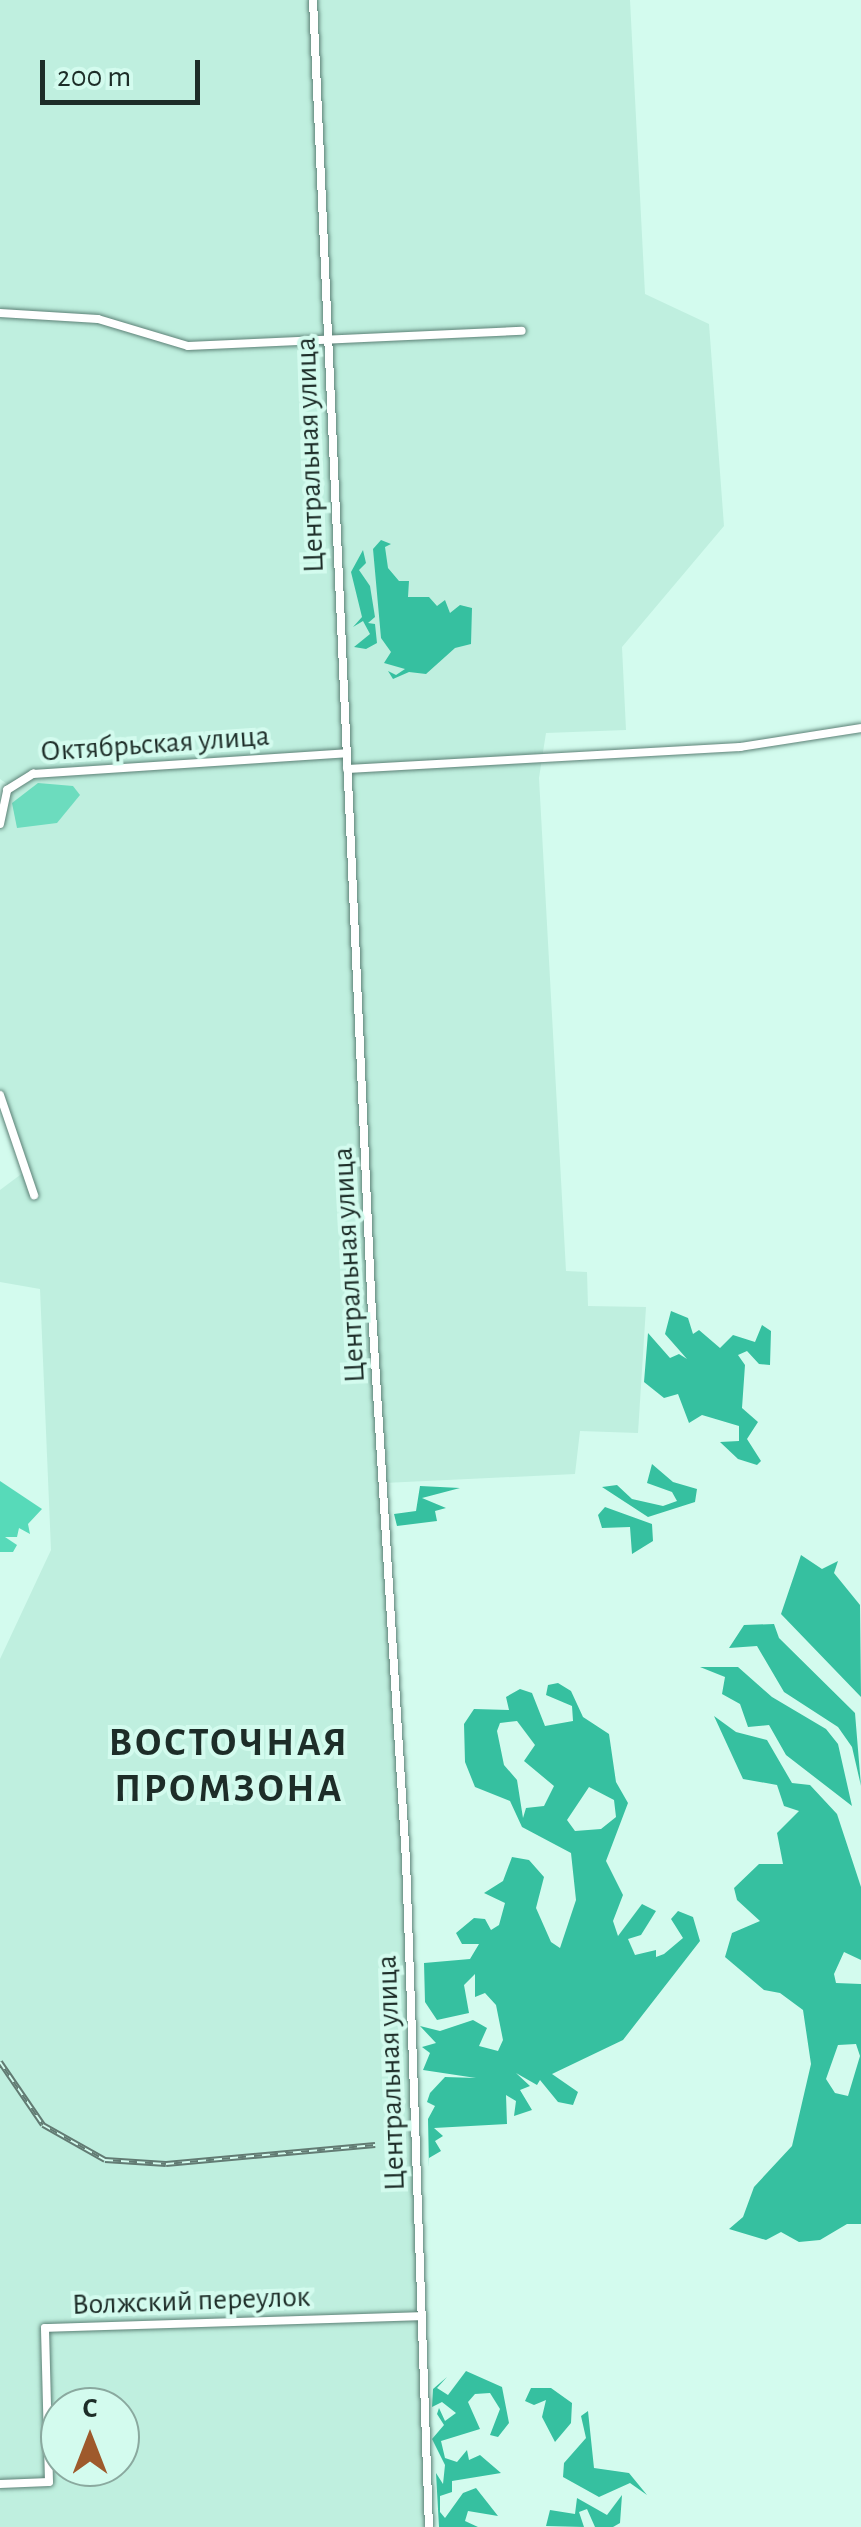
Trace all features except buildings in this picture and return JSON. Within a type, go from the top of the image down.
[{"type":"street","name":"Центральная улица","points":[[314,0],[346,753],[406,1860],[428,2527]]},
{"type":"street","points":[[0,313],[98,319],[188,346],[522,332]]},
{"type":"street","points":[[347,769],[740,746],[861,728]]},
{"type":"street","name":"Октябрьская улица","points":[[0,824],[7,790],[33,774],[346,753]]},
{"type":"street","points":[[0,1095],[34,1195]]},
{"type":"street","name":"Волжский переулок","points":[[0,2484],[50,2482],[45,2328],[422,2316]]},
{"type":"shaded area","name":"ВОСТОЧНАЯ ПРОМЗОНА","points":[[0,0],[630,0],[645,294],[709,324],[724,526],[622,647],[626,730],[546,733],[539,778],[566,1271],[587,1272],[588,1306],[646,1307],[638,1433],[580,1431],[575,1474],[384,1483],[406,1860],[429,2527],[0,2527],[0,1659],[51,1550],[40,1289],[0,1282],[0,1190],[28,1169],[0,1095],[0,824],[10,786],[0,779]]},
{"type":"shaded area","points":[[381,540],[391,544],[385,547],[388,568],[399,581],[409,581],[408,597],[429,597],[437,606],[445,600],[450,613],[460,605],[472,608],[471,644],[455,648],[426,674],[409,672],[393,679],[388,671],[396,675],[405,669],[384,663],[391,652],[381,638],[373,549]]},
{"type":"shaded area","points":[[363,550],[366,563],[359,570],[370,586],[375,617],[368,623],[375,624],[377,643],[366,649],[354,647],[370,634],[363,621],[353,627],[362,617],[351,572]]},
{"type":"shaded area","points":[[38,783],[73,786],[80,795],[57,823],[17,828],[12,803]]},
{"type":"shaded area","points":[[671,1311],[688,1318],[693,1334],[699,1330],[720,1348],[733,1335],[755,1342],[762,1325],[771,1331],[770,1365],[759,1364],[747,1351],[738,1355],[745,1365],[742,1408],[758,1422],[747,1439],[761,1461],[757,1465],[738,1459],[720,1442],[739,1441],[739,1426],[702,1415],[689,1423],[678,1394],[664,1398],[644,1382],[648,1333],[670,1358],[679,1354],[687,1359],[665,1334]]},
{"type":"shaded area","points":[[652,1464],[673,1482],[697,1489],[695,1502],[648,1517],[602,1487],[617,1485],[632,1499],[663,1506],[677,1501],[672,1492],[647,1483]]},
{"type":"shaded area","points":[[0,1481],[42,1509],[28,1524],[30,1534],[19,1528],[17,1537],[5,1537],[17,1545],[13,1552],[0,1552]]},
{"type":"shaded area","points":[[420,1486],[460,1488],[422,1498],[446,1508],[435,1511],[437,1521],[397,1526],[394,1514],[416,1511]]},
{"type":"shaded area","points":[[605,1507],[652,1524],[653,1541],[632,1554],[630,1527],[602,1528],[598,1515]]},
{"type":"shaded area","points":[[801,1555],[822,1569],[838,1561],[834,1573],[860,1605],[861,1697],[781,1614]]},
{"type":"shaded area","points":[[774,1624],[779,1638],[855,1713],[861,1786],[852,1747],[838,1727],[784,1692],[757,1646],[729,1648],[744,1625]]},
{"type":"shaded area","points":[[700,1667],[738,1667],[772,1697],[826,1729],[838,1744],[852,1806],[786,1755],[769,1725],[748,1727],[740,1704],[722,1694],[725,1677]]},
{"type":"shaded area","points":[[558,1683],[571,1691],[583,1717],[609,1734],[616,1782],[628,1803],[606,1861],[623,1895],[613,1921],[618,1936],[642,1904],[656,1911],[641,1935],[628,1939],[635,1955],[656,1950],[656,1957],[683,1938],[671,1919],[678,1911],[693,1917],[700,1941],[623,2040],[552,2074],[578,2092],[573,2105],[558,2102],[540,2080],[537,2085],[516,2073],[530,2086],[520,2090],[532,2110],[514,2116],[516,2101],[506,2095],[507,2124],[434,2128],[443,2136],[435,2141],[441,2151],[429,2158],[429,2168],[428,2119],[435,2106],[427,2102],[430,2093],[445,2077],[476,2078],[423,2070],[430,2053],[422,2047],[436,2043],[420,2026],[440,2031],[473,2020],[487,2028],[479,2046],[498,2051],[503,2040],[496,2005],[485,1993],[475,1997],[475,1974],[464,1985],[469,2013],[437,2020],[425,2002],[424,1963],[470,1959],[479,1944],[462,1944],[456,1933],[474,1918],[485,1919],[491,1930],[499,1925],[505,1903],[484,1893],[503,1881],[512,1857],[529,1860],[544,1877],[536,1908],[551,1942],[560,1948],[576,1900],[571,1853],[522,1827],[510,1801],[475,1787],[465,1762],[464,1724],[474,1709],[509,1710],[506,1697],[520,1689],[532,1693],[545,1726],[573,1721],[572,1706],[546,1695],[548,1685]],"holes":[[[517,1721],[535,1745],[524,1761],[554,1786],[544,1806],[526,1808],[523,1818],[517,1780],[504,1765],[497,1731],[500,1723]],[[589,1787],[614,1800],[616,1817],[601,1829],[575,1831],[567,1820]]]},
{"type":"shaded area","points":[[714,1716],[736,1732],[767,1740],[792,1783],[810,1785],[837,1814],[861,1887],[861,1960],[844,1952],[834,1974],[836,1983],[861,1984],[861,2224],[847,2224],[820,2240],[799,2242],[781,2232],[766,2240],[729,2229],[743,2217],[754,2187],[792,2146],[811,2064],[803,2010],[780,1993],[764,1990],[725,1957],[732,1933],[760,1921],[737,1900],[734,1888],[759,1864],[783,1864],[777,1833],[799,1811],[784,1806],[777,1785],[743,1779]],"holes":[[[856,2044],[860,2056],[848,2096],[835,2093],[826,2079],[838,2045]]]},
{"type":"shaded area","points":[[466,2371],[502,2387],[509,2423],[498,2437],[490,2435],[500,2409],[490,2393],[475,2394],[468,2402],[480,2429],[441,2441],[445,2458],[457,2462],[467,2450],[469,2460],[480,2455],[501,2473],[452,2481],[452,2492],[440,2496],[440,2512],[445,2518],[463,2493],[476,2488],[498,2516],[468,2511],[465,2521],[478,2527],[439,2527],[436,2473],[443,2484],[445,2465],[432,2439],[444,2425],[437,2414],[439,2408],[445,2421],[456,2413],[442,2402],[432,2407],[433,2389],[447,2377],[437,2388],[448,2395]]},
{"type":"shaded area","points":[[531,2388],[551,2388],[572,2403],[571,2423],[555,2442],[542,2417],[546,2400],[534,2405],[525,2401]]},
{"type":"shaded area","points":[[588,2411],[594,2468],[629,2473],[647,2495],[630,2483],[599,2497],[563,2477],[564,2463],[586,2438],[581,2416]]},
{"type":"shaded area","points":[[622,2495],[620,2523],[613,2527],[595,2527],[587,2509],[579,2512],[584,2527],[546,2526],[550,2510],[575,2514],[577,2498],[607,2515]]},
{"type":"railway","points":[[0,2062],[43,2125],[105,2160],[166,2164],[375,2145]]},
{"type":"district","name":"ВОСТОЧНАЯ ПРОМЗОНА","points":[[229,1766]]}]
